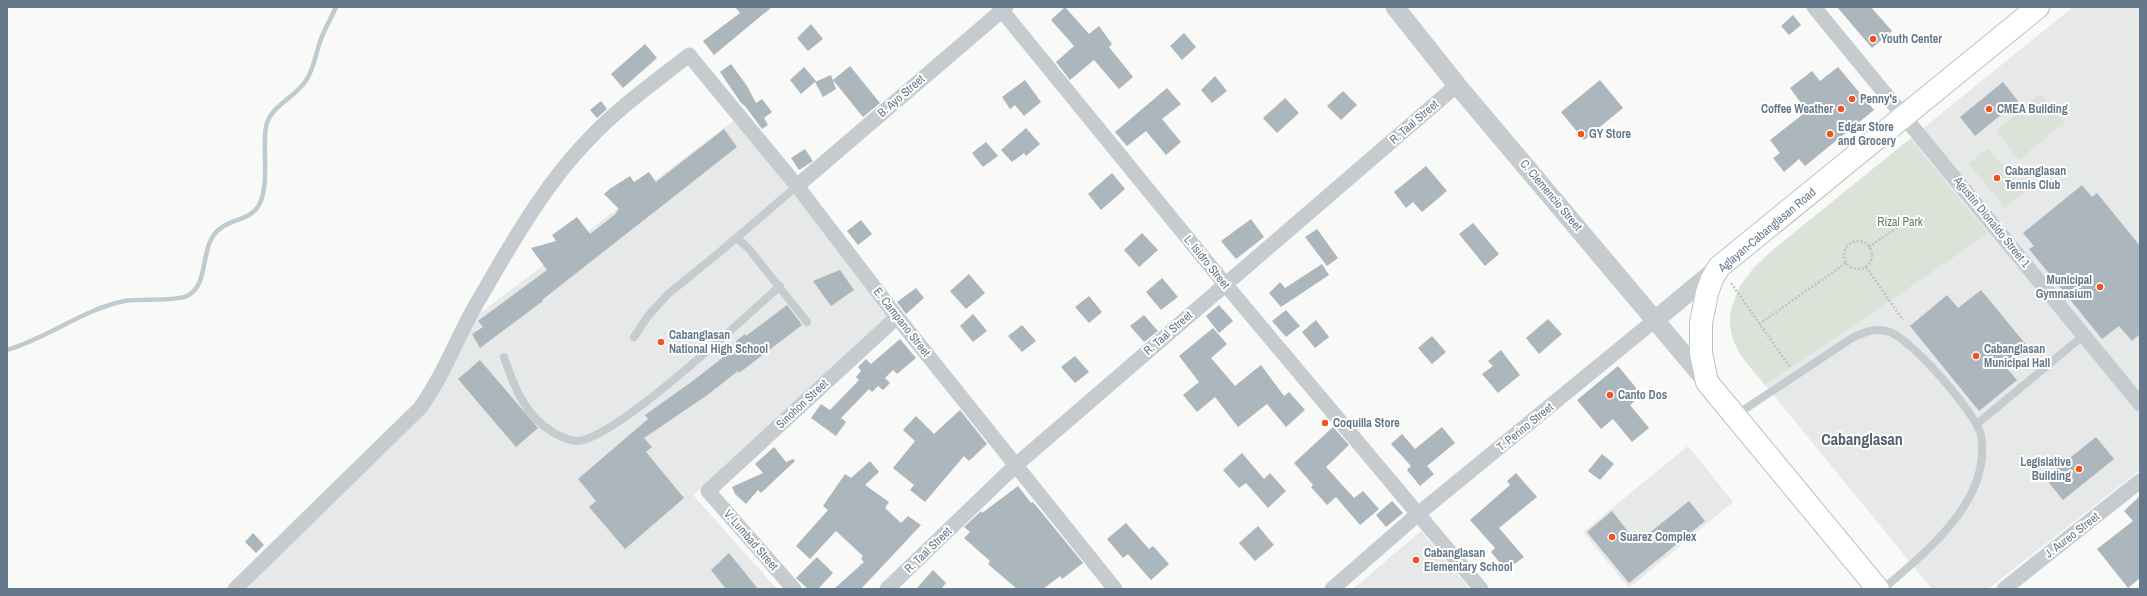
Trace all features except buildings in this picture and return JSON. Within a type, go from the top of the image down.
[{"type":"main road","name":"Aglayan-Cabanglasan Road","points":[[1878,589],[1707,382],[1701,353],[1701,323],[1707,293],[1712,279],[1719,267],[2038,7]]},
{"type":"street","name":"C. Clemencio Street","points":[[1395,7],[1457,85],[1707,382]]},
{"type":"street","name":"Agustin Dionaldo Street 1","points":[[1814,7],[2140,404]]},
{"type":"street","name":"B. Ayo Street","points":[[796,186],[1002,8]]},
{"type":"street","name":"L. Isidro Street","points":[[1002,8],[1225,284],[1481,589]]},
{"type":"street","name":"E. Campano Street","points":[[235,589],[420,408],[434,389],[472,312],[512,243],[569,160],[616,113],[689,55],[796,186],[897,317],[1115,589]]},
{"type":"street","name":"R. Taal Street","points":[[887,589],[1016,465],[1457,85]]},
{"type":"street","name":"T. Perino Street","points":[[1332,589],[1418,514],[1719,267]]},
{"type":"street","name":"Sinohon Street","points":[[708,491],[897,317]]},
{"type":"street","name":"J. Aureo Street","points":[[2004,589],[2140,481]]},
{"type":"street","name":"V. Lumbad Street","points":[[708,491],[794,589]]},
{"type":"lane","points":[[634,337],[648,316],[668,294],[737,238],[796,186]]},
{"type":"lane","points":[[737,238],[749,249],[780,286],[807,322]]},
{"type":"lane","points":[[504,357],[513,386],[532,416],[542,426],[561,437],[576,441],[595,436],[624,418],[665,386],[780,286]]},
{"type":"lane","points":[[1735,416],[1852,338],[1866,331],[1877,330],[1889,332],[1901,337],[1924,357],[1977,424],[1981,435],[1982,457],[1978,477],[1969,497],[1933,544],[1883,589]]},
{"type":"lane","points":[[1977,424],[2084,335]]},
{"type":"path","points":[[1869,246],[1908,220]]},
{"type":"path","points":[[1859,241],[1869,246],[1872,257],[1866,267],[1856,269],[1846,263],[1844,257],[1848,246],[1859,241]]},
{"type":"path","points":[[1759,324],[1846,263]]},
{"type":"path","points":[[1719,267],[1796,376]]},
{"type":"path","points":[[1866,267],[1903,320]]},
{"type":"shaded area","points":[[2073,7],[2140,7],[2140,470],[1988,589],[1932,589],[1739,353],[1731,333],[1731,312],[1739,287],[1753,268],[1774,249]]},
{"type":"shaded area","name":"Cabanglasan National High School","points":[[736,119],[887,316],[693,495],[777,589],[250,589],[248,587],[378,457],[475,317]]},
{"type":"shaded area","points":[[1688,446],[1733,502],[1629,588],[1583,532]]},
{"type":"shaded area","name":"Cabanglasan Elementary School","points":[[1421,531],[1470,589],[1353,589]]},
{"type":"green space","points":[[2040,94],[2064,122],[2019,160],[1996,131]]},
{"type":"green space","name":"Rizal Park","points":[[1910,139],[1988,234],[1765,385],[1740,353],[1733,338],[1730,324],[1731,310],[1743,283],[1752,271],[1774,249]]},
{"type":"green space","name":"Cabanglasan Tennis Club","points":[[1988,148],[2025,192],[2005,208],[1969,164]]},
{"type":"waterway","points":[[7,350],[37,339],[79,317],[109,305],[130,300],[181,298],[194,291],[201,277],[209,243],[213,236],[224,226],[255,211],[259,205],[264,187],[265,136],[268,120],[277,108],[305,82],[313,65],[321,40],[336,7]]},
{"type":"place","name":"Youth Center","points":[[1873,39]]},
{"type":"place","name":"Penny's","points":[[1852,99]]},
{"type":"place","name":"Coffee Weather","points":[[1841,109]]},
{"type":"place","name":"CMEA Building","points":[[1989,109]]},
{"type":"place","name":"GY Store","points":[[1581,134]]},
{"type":"place","name":"Edgar Store and Grocery","points":[[1830,134]]},
{"type":"place","name":"Cabanglasan Tennis Club","points":[[1997,178]]},
{"type":"place","name":"Municipal Gymnasium","points":[[2100,287]]},
{"type":"place","name":"Cabanglasan National High School","points":[[661,342]]},
{"type":"place","name":"Cabanglasan Municipal Hall","points":[[1976,356]]},
{"type":"place","name":"Canto Dos","points":[[1610,395]]},
{"type":"place","name":"Coquilla Store","points":[[1325,423]]},
{"type":"place","name":"Legislative Building","points":[[2079,469]]},
{"type":"place","name":"Suarez Complex","points":[[1612,537]]},
{"type":"place","name":"Cabanglasan Elementary School","points":[[1416,560]]},
{"type":"district","name":"Cabanglasan","points":[[1862,439]]}]
